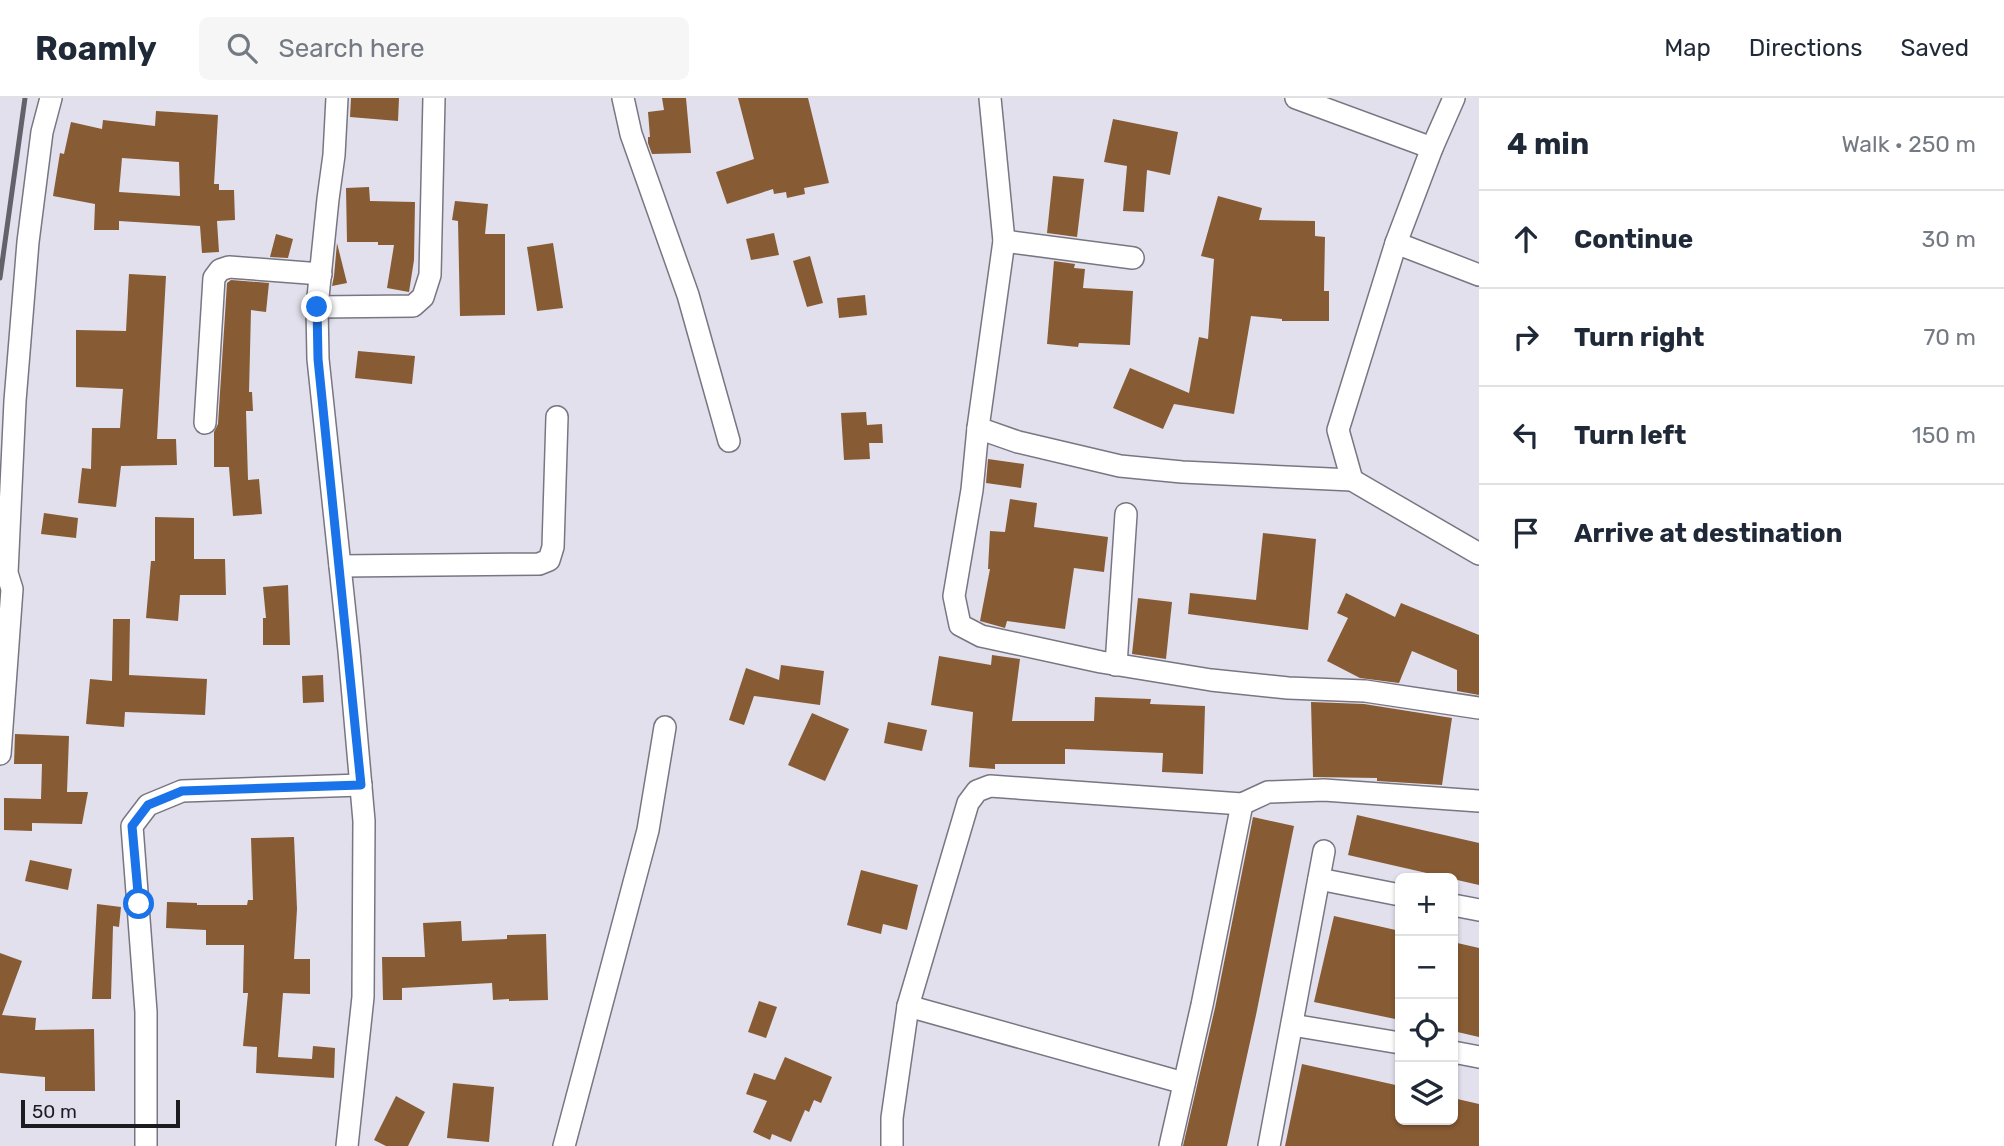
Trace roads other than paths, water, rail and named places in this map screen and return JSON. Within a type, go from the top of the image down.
[{"type":"street","points":[[0,754],[12,589],[7,573],[15,401],[28,242],[42,132],[51,98]]},
{"type":"street","points":[[337,98],[334,155],[317,307],[318,359],[364,821],[363,997],[347,1146]]},
{"type":"street","points":[[317,307],[413,306],[423,297],[430,275],[434,98]]},
{"type":"street","points":[[623,98],[631,134],[688,295],[729,442]]},
{"type":"street","points":[[990,98],[1004,241],[972,491],[954,596],[960,625],[981,636],[1116,665],[1211,680],[1288,688],[1365,691],[1479,708]]},
{"type":"street","points":[[1296,98],[1432,148]]},
{"type":"street","points":[[1352,480],[1338,430],[1396,243],[1454,98]]},
{"type":"street","points":[[1004,241],[1133,258]]},
{"type":"street","points":[[1396,243],[1479,275]]},
{"type":"street","points":[[205,423],[214,278],[220,270],[229,267],[321,274]]},
{"type":"street","points":[[340,566],[539,564],[549,560],[553,547],[556,417]]},
{"type":"street","points":[[978,428],[1018,442],[1120,466],[1182,472],[1352,480],[1479,554]]},
{"type":"street","points":[[1116,665],[1126,514]]},
{"type":"street","points":[[564,1146],[648,830],[665,727]]},
{"type":"street","points":[[146,1146],[146,1012],[132,826],[148,805],[182,791],[361,785]]},
{"type":"street","points":[[892,1146],[892,1118],[908,1006],[968,803],[977,791],[990,786],[1242,804],[1268,792],[1324,790],[1479,801]]},
{"type":"street","points":[[1170,1146],[1202,1005],[1242,804]]},
{"type":"street","points":[[1269,1146],[1324,851]]},
{"type":"street","points":[[1319,879],[1395,894]]},
{"type":"street","points":[[1458,906],[1479,910]]},
{"type":"street","points":[[908,1006],[1184,1083]]},
{"type":"street","points":[[1292,1025],[1395,1043]]},
{"type":"street","points":[[1458,1053],[1479,1057]]},
{"type":"railway","points":[[0,278],[25,98]]}]
